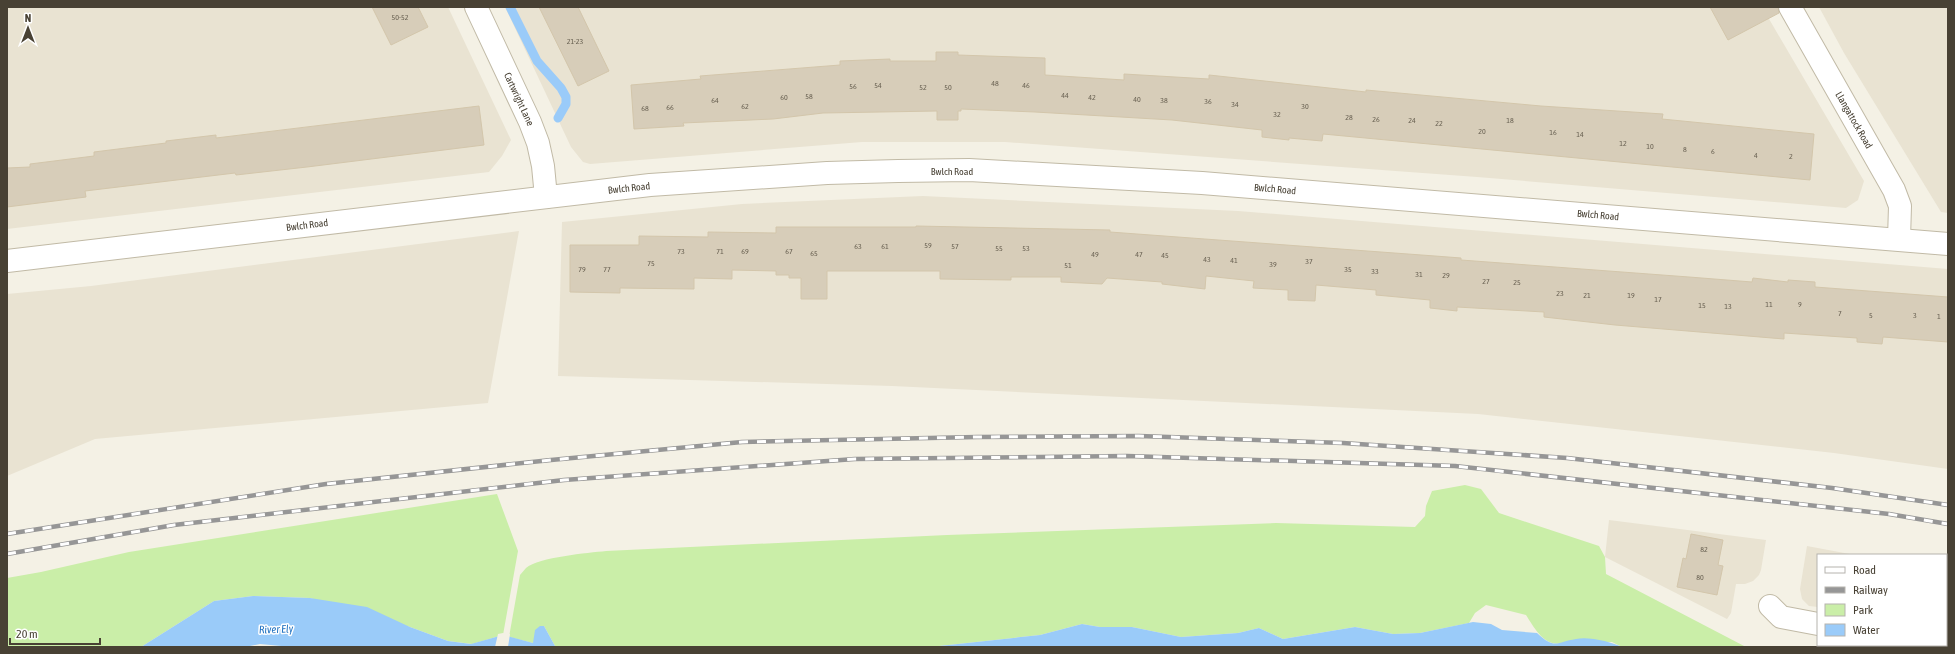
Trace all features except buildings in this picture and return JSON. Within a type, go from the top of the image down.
[{"type":"street","name":"Cartwright Lane","points":[[476,7],[530,122],[543,166],[546,197]]},
{"type":"street","name":"Llangattock Road","points":[[1790,7],[1894,190],[1900,206],[1900,239]]},
{"type":"street","name":"Bwlch Road","points":[[7,261],[650,185],[827,173],[969,170],[1202,183],[1948,244]]},
{"type":"street","points":[[1770,606],[1781,617],[1817,624]]},
{"type":"shaded area","points":[[7,7],[448,7],[511,140],[502,156],[489,172],[7,229]]},
{"type":"shaded area","points":[[505,7],[1762,7],[1864,181],[1858,200],[1846,208],[1477,177],[1005,142],[862,142],[590,164],[583,162],[571,147]]},
{"type":"shaded area","points":[[1819,7],[1948,7],[1948,213],[1941,212],[1844,53]]},
{"type":"shaded area","points":[[923,196],[1238,211],[1948,269],[1948,469],[1834,453],[1478,414],[892,386],[558,376],[562,222],[742,204]]},
{"type":"shaded area","points":[[519,231],[488,403],[95,439],[7,476],[7,294],[91,286]]},
{"type":"shaded area","points":[[1609,520],[1766,540],[1761,570],[1759,575],[1753,581],[1745,584],[1736,584],[1731,613],[1727,619],[1605,557]]},
{"type":"shaded area","points":[[1807,546],[1850,554],[1817,554],[1817,607],[1809,606],[1802,599],[1800,589]]},
{"type":"green space","points":[[1465,485],[1481,489],[1499,513],[1599,546],[1605,557],[1606,574],[1746,647],[1622,647],[1612,642],[1566,642],[1559,644],[1547,641],[1542,637],[1526,615],[1486,605],[1475,613],[1469,623],[1420,633],[1393,634],[1355,627],[1283,639],[1259,628],[1238,633],[1181,637],[1132,627],[1100,627],[1082,624],[1040,635],[930,647],[558,647],[555,646],[544,626],[533,643],[509,637],[520,575],[532,564],[564,556],[606,551],[947,535],[1276,523],[1415,527],[1425,516],[1426,506],[1432,491]]},
{"type":"green space","points":[[497,494],[518,551],[503,635],[472,644],[448,641],[410,627],[310,598],[253,596],[214,601],[141,647],[7,647],[7,578],[41,572],[129,552]]},
{"type":"water","name":"River Ely","points":[[253,596],[310,598],[367,607],[410,627],[448,641],[471,644],[503,635],[533,643],[535,630],[540,626],[544,626],[555,646],[558,647],[292,647],[260,644],[245,647],[141,647],[214,601]]},
{"type":"water","points":[[1473,622],[1491,624],[1502,630],[1537,633],[1548,642],[1556,644],[1587,638],[1606,641],[1622,647],[930,647],[1040,635],[1082,624],[1100,627],[1132,627],[1181,637],[1238,633],[1259,628],[1283,639],[1355,627],[1393,634],[1420,633]]},
{"type":"pier","points":[[498,634],[510,634],[508,647],[495,647]]},
{"type":"waterway","points":[[510,7],[537,61],[561,88],[566,97],[566,104],[558,118]]},
{"type":"railway","points":[[7,534],[326,484],[551,460],[742,442],[977,437],[1139,436],[1343,443],[1567,458],[1832,488],[1948,505]]},
{"type":"railway","points":[[7,554],[174,525],[564,480],[855,459],[1127,456],[1455,466],[1889,514],[1948,524]]}]
